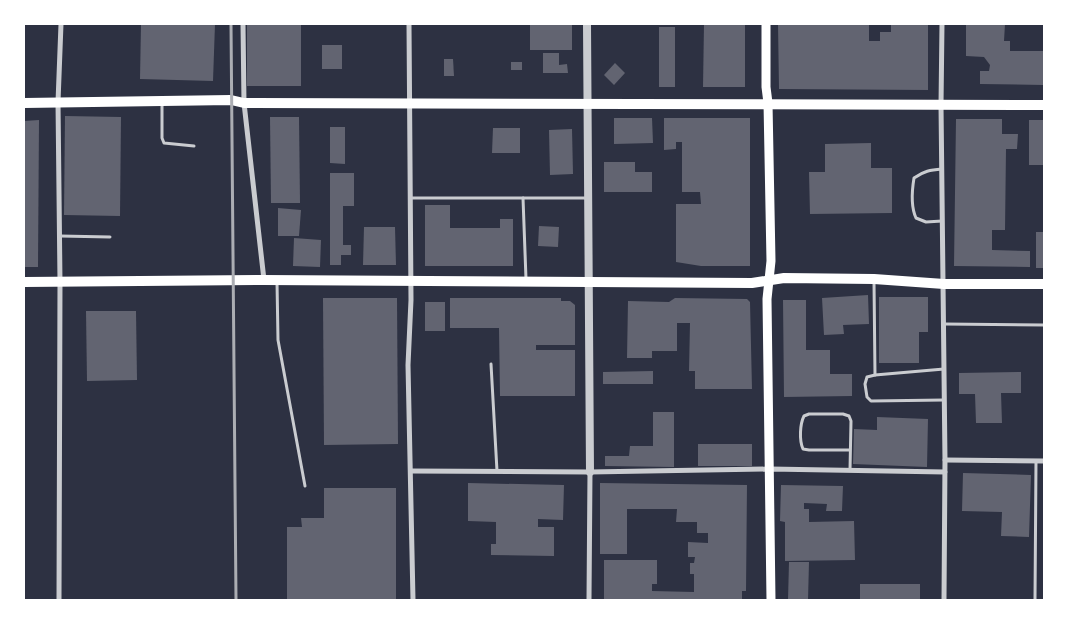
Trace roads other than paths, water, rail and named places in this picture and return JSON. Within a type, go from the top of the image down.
[{"type":"main road","points":[[766,24],[770,280],[767,299],[772,600]]},
{"type":"main road","points":[[24,103],[231,100],[244,103],[1044,104]]},
{"type":"main road","points":[[24,282],[264,280],[752,283],[784,278],[874,279],[944,284],[1044,284]]},
{"type":"street","points":[[59,600],[60,236],[58,102],[61,24]]},
{"type":"street","points":[[242,24],[244,103],[264,280]]},
{"type":"street","points":[[409,24],[411,281],[408,365],[413,600]]},
{"type":"street","points":[[587,24],[589,600]]},
{"type":"street","points":[[942,24],[941,105],[945,369],[944,600]]},
{"type":"street","points":[[945,460],[1044,461]]},
{"type":"street","points":[[411,471],[590,472],[770,469],[945,472]]},
{"type":"lane","points":[[162,101],[162,138],[164,144],[194,146]]},
{"type":"lane","points":[[943,170],[926,170],[920,173],[914,178],[913,185],[914,213],[916,218],[926,222],[943,221]]},
{"type":"lane","points":[[410,198],[588,198]]},
{"type":"lane","points":[[523,198],[526,282]]},
{"type":"lane","points":[[60,236],[110,237]]},
{"type":"lane","points":[[874,279],[875,375]]},
{"type":"lane","points":[[277,281],[278,340],[305,486]]},
{"type":"lane","points":[[944,324],[1044,325]]},
{"type":"lane","points":[[491,364],[497,472]]},
{"type":"lane","points":[[945,369],[875,375],[867,377],[865,384],[867,397],[871,401],[945,400]]},
{"type":"lane","points":[[850,450],[803,449],[801,444],[801,421],[804,416],[809,414],[843,414],[849,416],[851,421],[850,470]]},
{"type":"lane","points":[[1035,600],[1036,460]]},
{"type":"railway","points":[[231,24],[236,600]]}]
